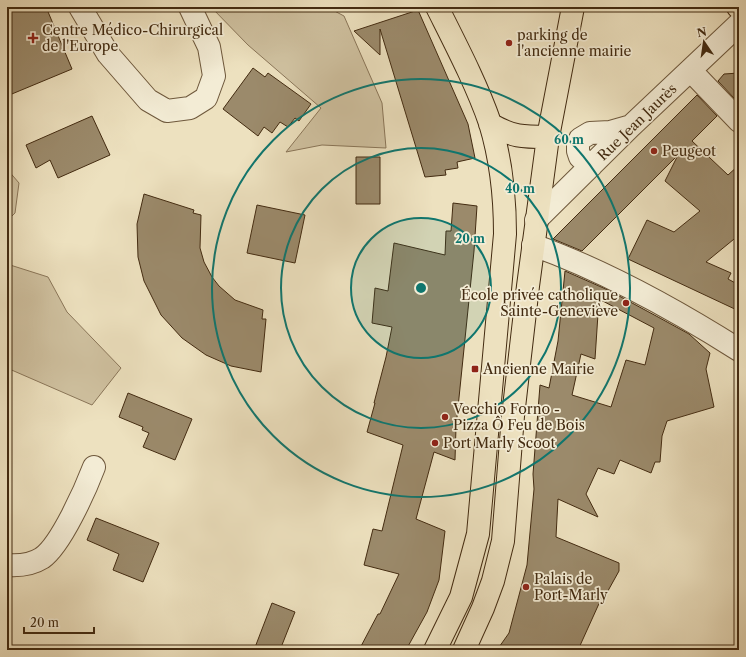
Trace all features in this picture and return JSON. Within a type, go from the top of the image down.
[{"type":"main road","points":[[435,650],[461,597],[478,534],[505,234],[504,194],[490,124],[482,103],[437,7]]},
{"type":"main road","points":[[464,650],[483,608],[493,581],[503,541],[513,416],[536,220],[548,137],[573,7]]},
{"type":"main road","points":[[490,124],[508,135],[519,137],[548,137]]},
{"type":"street","points":[[80,7],[108,54],[148,100],[167,111],[190,108],[206,98],[214,76],[209,47],[190,7]]},
{"type":"street","name":"Rue Jean Jaurès","points":[[536,220],[739,24]]},
{"type":"street","points":[[691,70],[739,122]]},
{"type":"street","points":[[533,245],[574,259],[671,308],[739,350]]},
{"type":"street","points":[[7,565],[24,566],[43,557],[54,546],[86,488],[94,467]]},
{"type":"shaded area","points":[[211,7],[327,7],[344,16],[382,103],[386,148],[322,145],[286,152],[321,108],[248,45]]},
{"type":"shaded area","points":[[7,169],[19,183],[15,213],[7,221]]},
{"type":"shaded area","points":[[7,264],[48,277],[67,312],[121,368],[92,405],[7,368]]},
{"type":"building","name":"Centre Médico-Chirurgical de l'Europe","points":[[7,7],[46,7],[72,69],[7,96]]},
{"type":"building","points":[[418,10],[468,124],[475,158],[457,162],[458,168],[445,170],[446,175],[425,177],[380,29],[380,55],[354,31]]},
{"type":"building","points":[[253,68],[265,77],[268,73],[311,104],[299,121],[295,118],[288,127],[280,122],[272,133],[264,127],[258,136],[223,109]]},
{"type":"building","points":[[739,73],[739,93],[734,98],[718,81],[724,74]]},
{"type":"building","points":[[697,95],[717,116],[692,141],[728,175],[739,165],[739,235],[706,262],[731,273],[728,279],[739,285],[739,311],[628,259],[647,220],[674,232],[700,211],[665,181],[678,155],[582,251],[553,239]]},
{"type":"building","points":[[92,116],[110,155],[58,178],[50,160],[36,168],[26,145]]},
{"type":"building","points":[[356,157],[380,157],[380,204],[356,204]]},
{"type":"building","points":[[144,194],[194,210],[193,213],[201,215],[200,248],[204,262],[212,277],[219,286],[235,300],[263,310],[262,319],[266,319],[261,372],[231,366],[206,355],[182,338],[161,315],[144,281],[138,257],[137,224]]},
{"type":"building","points":[[453,203],[477,206],[474,251],[456,427],[455,460],[434,452],[416,519],[445,531],[439,580],[427,612],[406,650],[359,650],[378,614],[380,614],[399,574],[364,565],[373,529],[382,531],[403,445],[367,432],[392,327],[372,323],[375,288],[388,291],[394,243],[445,255],[446,231],[451,231]]},
{"type":"building","points":[[257,205],[305,215],[295,263],[247,253]]},
{"type":"building","points":[[565,271],[608,290],[689,334],[710,353],[706,369],[714,407],[667,421],[662,436],[660,462],[655,462],[651,473],[620,460],[614,474],[598,468],[586,494],[598,517],[558,499],[556,537],[619,563],[619,571],[604,598],[602,597],[578,650],[497,650],[509,633],[527,565],[534,489],[533,474],[540,385],[549,388],[558,341]],"holes":[[[599,299],[654,328],[645,365],[626,360],[611,407],[572,395],[581,354],[595,359]]]},
{"type":"building","points":[[128,393],[192,419],[175,460],[143,447],[149,433],[142,430],[143,427],[119,417]]},
{"type":"building","points":[[96,518],[159,543],[143,582],[113,570],[119,554],[87,540]]},
{"type":"building","points":[[272,603],[295,612],[280,650],[254,650]]},
{"type":"place","name":"Centre Médico-Chirurgical de l'Europe","points":[[33,38]]},
{"type":"place","name":"parking de l'ancienne mairie","points":[[509,43]]},
{"type":"place","name":"Peugeot","points":[[654,151]]},
{"type":"place","name":"École privée catholique Sainte-Geneviève","points":[[626,303]]},
{"type":"place","name":"Ancienne Mairie","points":[[475,369]]},
{"type":"place","name":"Vecchio Forno - Pizza Ô Feu de Bois","points":[[445,417]]},
{"type":"place","name":"Port Marly Scoot","points":[[435,443]]},
{"type":"place","name":"Palais de Port-Marly","points":[[526,587]]}]
